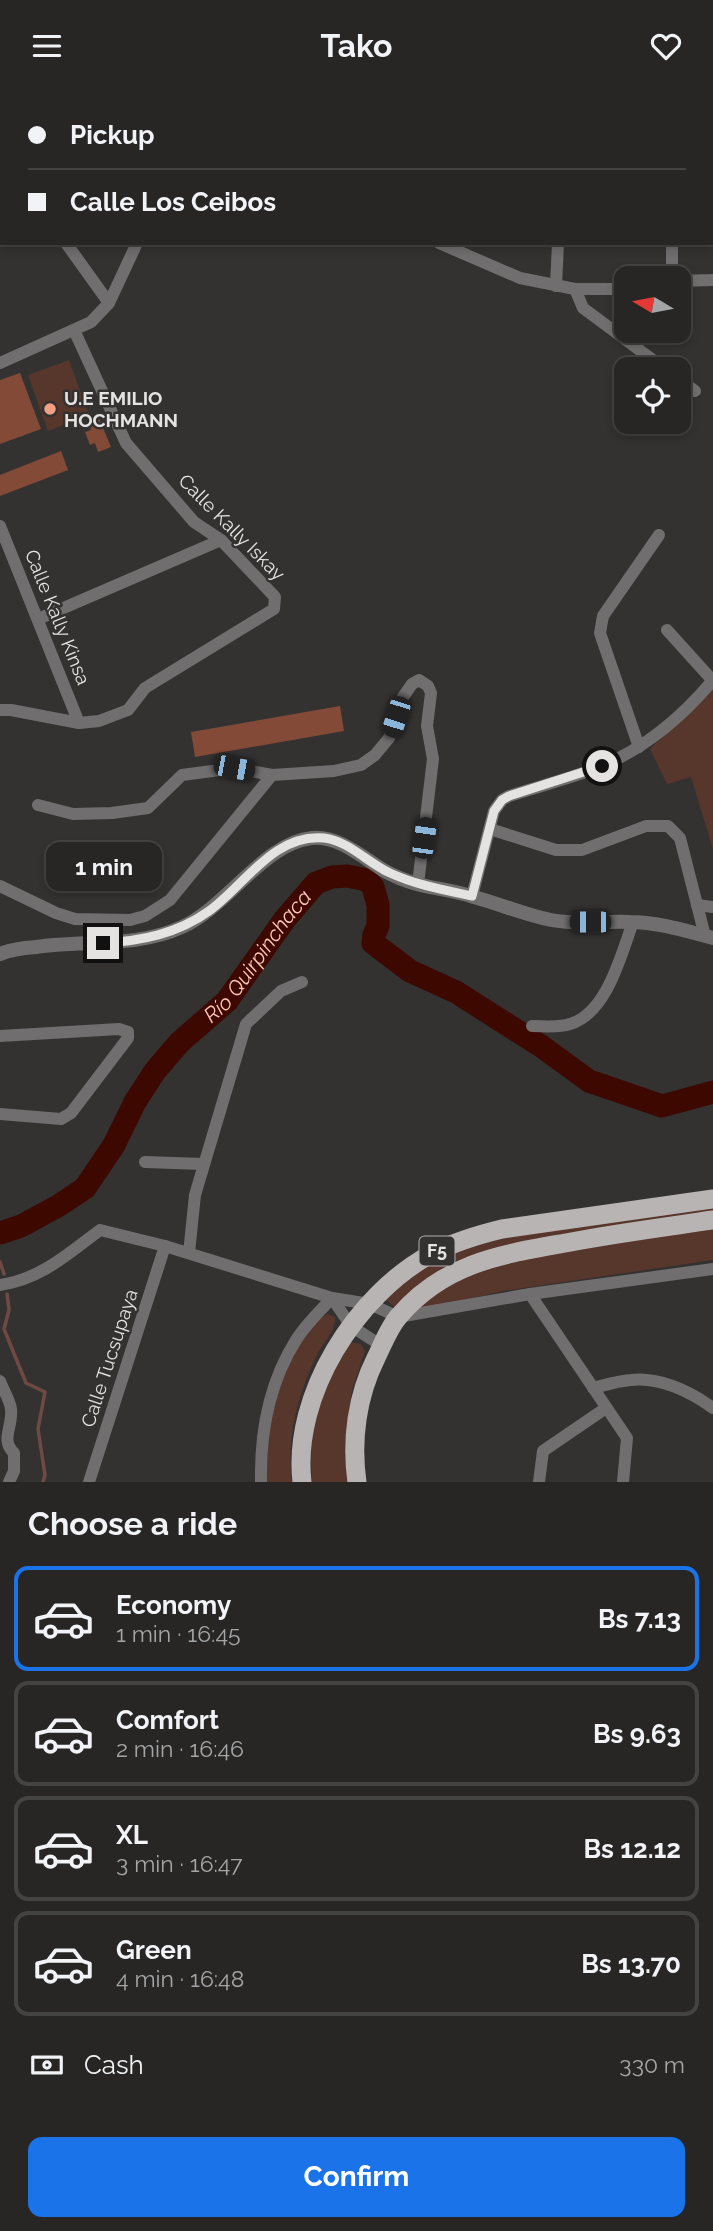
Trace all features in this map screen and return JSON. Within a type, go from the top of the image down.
[{"type":"highway","name":"F5","points":[[302,1482],[303,1441],[316,1385],[335,1349],[361,1312],[406,1271],[429,1255],[453,1244],[502,1229],[713,1199]]},
{"type":"highway","name":"F5","points":[[357,1482],[354,1438],[360,1399],[369,1371],[398,1317],[442,1279],[496,1255],[630,1231],[713,1220]]},
{"type":"street","points":[[66,245],[109,303]]},
{"type":"street","points":[[0,363],[91,322],[109,303],[136,245]]},
{"type":"street","points":[[444,245],[520,278],[575,289],[614,289]]},
{"type":"street","points":[[556,286],[558,245]]},
{"type":"street","points":[[671,266],[672,245]]},
{"type":"street","points":[[691,281],[713,280]]},
{"type":"street","points":[[575,289],[583,308],[649,357]]},
{"type":"street","name":"Calle Kally Iskay","points":[[74,330],[126,443],[194,522],[221,540],[275,597],[274,609],[145,688],[128,710],[99,721],[79,723]]},
{"type":"street","points":[[691,388],[695,391]]},
{"type":"street","name":"Calle Kally Kinsa","points":[[0,526],[79,723]]},
{"type":"street","points":[[639,747],[600,633],[603,616],[659,535]]},
{"type":"street","points":[[38,619],[221,540]]},
{"type":"street","points":[[0,563],[13,558]]},
{"type":"street","points":[[472,896],[494,811],[502,800],[602,766],[639,747],[669,726],[713,680],[667,630]]},
{"type":"street","points":[[38,806],[73,814],[112,814],[148,808],[182,775],[234,768],[272,775],[334,771],[361,765],[375,755],[389,738],[403,697],[412,684],[419,680],[428,686],[431,693],[427,726],[433,759],[418,884]]},
{"type":"street","points":[[0,710],[79,723]]},
{"type":"street","points":[[0,886],[56,913],[75,919],[130,921],[145,916],[170,900],[272,775]]},
{"type":"street","points":[[490,829],[556,850],[582,850],[646,827],[668,826],[680,838],[697,905],[709,937]]},
{"type":"street","points":[[0,954],[8,950],[55,944],[127,942],[156,937],[184,926],[208,912],[244,878],[280,850],[312,838],[326,838],[340,843],[386,871],[418,884],[472,896],[549,920],[633,922],[672,927],[709,937]]},
{"type":"street","points":[[697,905],[713,907]]},
{"type":"street","points":[[532,1026],[566,1026],[587,1016],[599,1002],[616,970],[633,922]]},
{"type":"street","points":[[189,1253],[195,1195],[246,1024],[281,991],[302,982]]},
{"type":"street","points":[[0,1036],[119,1029],[128,1032],[128,1038],[71,1112],[61,1119],[0,1114]]},
{"type":"street","points":[[145,1162],[203,1164]]},
{"type":"street","points":[[0,1285],[38,1275],[100,1230],[189,1253],[332,1298],[370,1304],[398,1317],[530,1294],[713,1269]]},
{"type":"street","name":"Calle Tucsupaya","points":[[89,1482],[165,1246]]},
{"type":"street","points":[[530,1294],[627,1438],[623,1482]]},
{"type":"street","points":[[332,1298],[351,1326],[382,1346]]},
{"type":"street","points":[[261,1482],[260,1451],[264,1420],[274,1387],[297,1339],[332,1298]]},
{"type":"street","points":[[593,1388],[632,1380],[662,1382],[694,1394],[713,1408]]},
{"type":"street","points":[[0,1381],[10,1426],[5,1441],[14,1453],[14,1471],[9,1482]]},
{"type":"street","points":[[539,1482],[543,1451],[606,1408]]},
{"type":"shaded area","points":[[69,360],[89,415],[48,431],[28,375]]},
{"type":"shaded area","points":[[713,689],[713,849],[691,777],[667,784],[650,749]]},
{"type":"shaded area","points":[[713,1205],[713,1212],[500,1247],[397,1309],[384,1298],[423,1266],[478,1242]]},
{"type":"shaded area","points":[[713,1228],[713,1260],[503,1291],[415,1311],[447,1284],[492,1264]]},
{"type":"shaded area","points":[[327,1314],[335,1317],[335,1322],[310,1370],[295,1417],[291,1449],[292,1482],[265,1482],[267,1436],[276,1391],[303,1338]]},
{"type":"shaded area","points":[[349,1342],[361,1344],[365,1351],[352,1390],[348,1420],[350,1482],[312,1482],[315,1416],[327,1382]]},
{"type":"building","points":[[20,373],[41,429],[0,444],[0,380]]},
{"type":"building","points":[[98,416],[111,447],[98,452],[95,443],[90,445],[85,432],[91,430],[87,421]]},
{"type":"building","points":[[61,451],[68,470],[0,496],[0,475]]},
{"type":"building","points":[[340,706],[344,731],[195,757],[191,732]]},
{"type":"waterway","name":"Río Quirpinchaca","points":[[0,1233],[21,1226],[85,1188],[114,1145],[135,1102],[155,1071],[180,1042],[227,1001],[285,919],[316,883],[332,877],[347,876],[367,880],[373,887],[378,905],[378,926],[373,943],[410,971],[456,992],[541,1046],[589,1081],[662,1106],[713,1092]]},
{"type":"waterway","points":[[0,1262],[4,1274]]},
{"type":"waterway","points":[[7,1294],[9,1310],[4,1329],[26,1383],[45,1392],[38,1429],[45,1475],[43,1482]]},
{"type":"place","name":"U.E EMILIO HOCHMANN","points":[[50,409]]},
{"type":"route","points":[[103,943],[156,937],[184,926],[222,901],[270,856],[290,844],[312,838],[326,838],[340,843],[403,879],[472,896],[494,811],[502,800],[602,766]]}]
